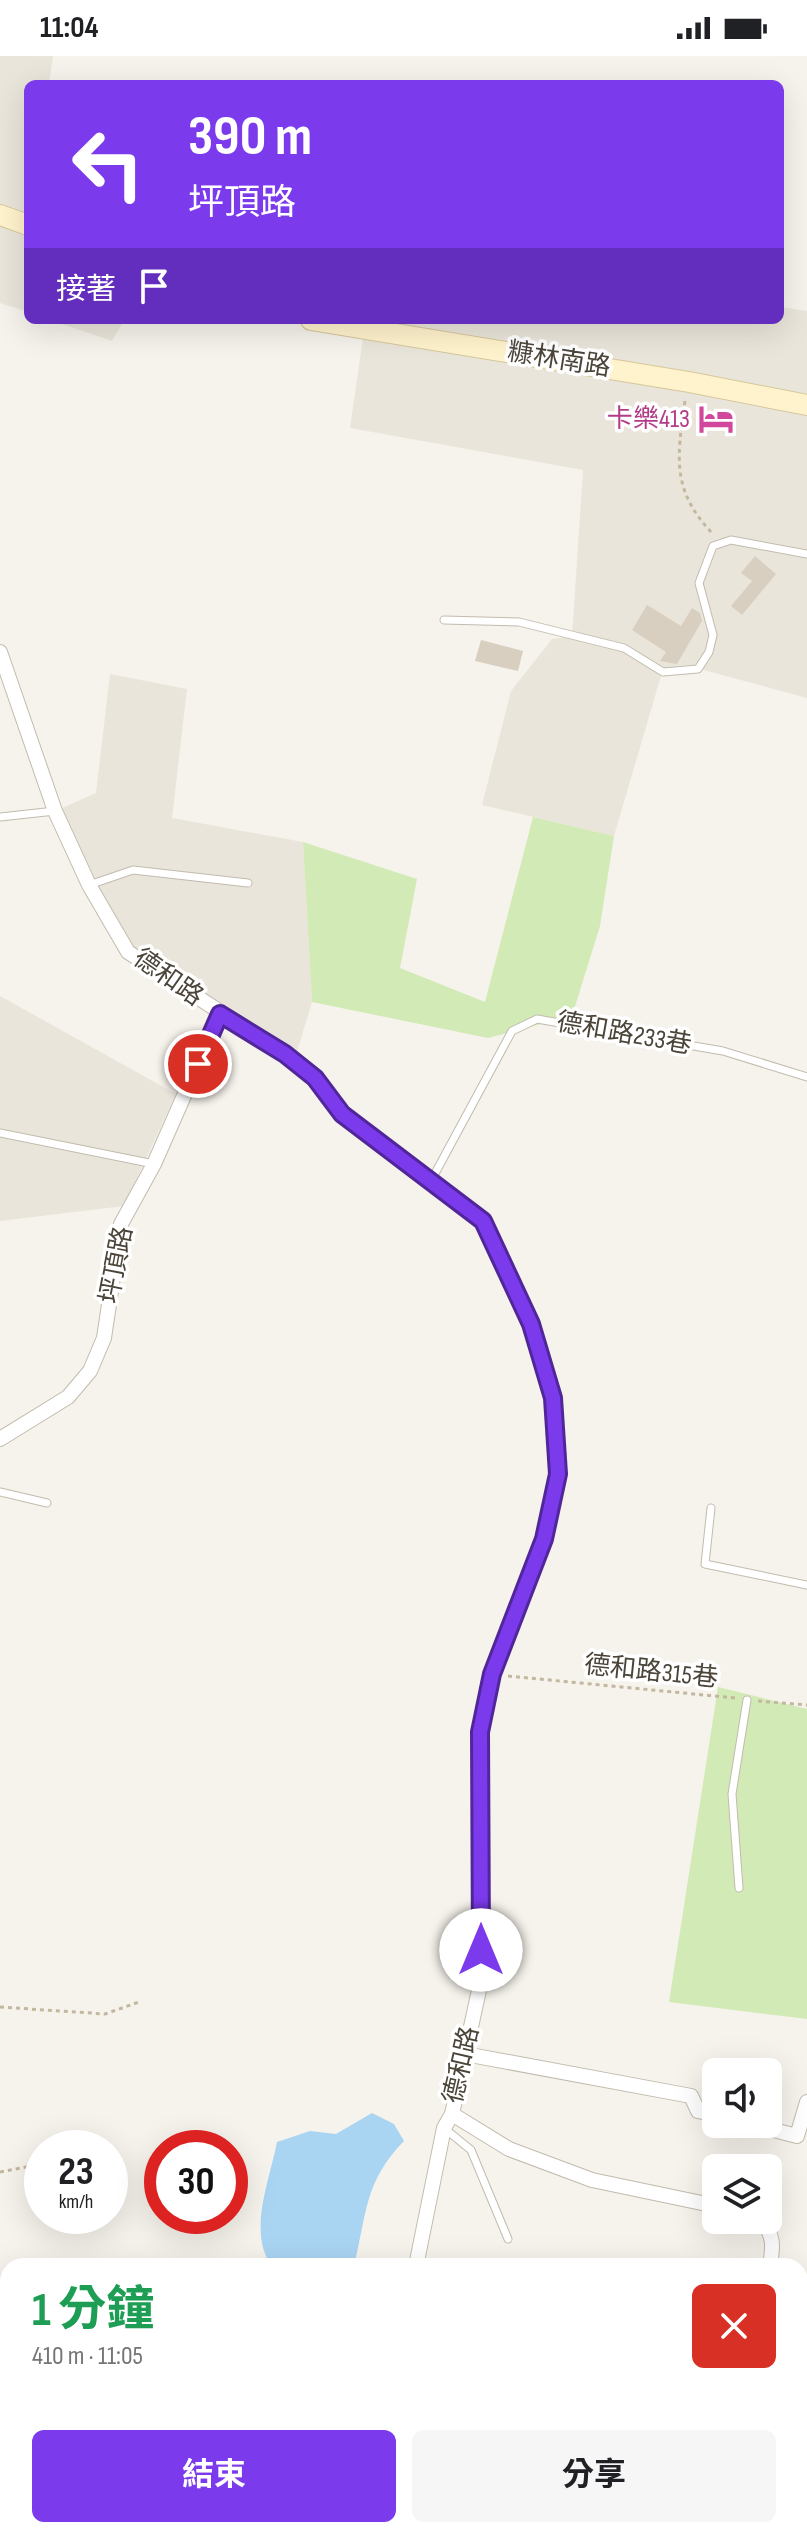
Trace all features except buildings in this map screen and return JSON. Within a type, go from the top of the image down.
[{"type":"street","points":[[0,215],[24,224]]},
{"type":"street","name":"糠林南路","points":[[335,324],[689,382],[807,405]]},
{"type":"street","name":"德和路","points":[[0,652],[55,811],[89,885],[128,952],[285,1054],[315,1078],[342,1114],[432,1179],[483,1221],[531,1324],[553,1398],[558,1474],[544,1539],[492,1674],[480,1732],[481,1981],[452,2114],[444,2128],[418,2258]]},
{"type":"street","name":"坪頂路","points":[[0,1439],[68,1397],[90,1371],[104,1338],[121,1224],[154,1164],[220,1014]]},
{"type":"street","points":[[465,2054],[691,2096],[698,2111],[702,2112]]},
{"type":"street","points":[[782,2132],[797,2136],[807,2102]]},
{"type":"street","points":[[452,2114],[509,2149],[592,2180],[702,2203]]},
{"type":"street","points":[[770,2234],[771,2258]]},
{"type":"lane","points":[[444,620],[519,622],[624,648],[663,672],[698,669],[709,652],[713,635],[699,583],[702,567],[713,546],[720,541],[731,540],[807,554]]},
{"type":"lane","points":[[0,817],[55,811]]},
{"type":"lane","points":[[89,885],[133,870],[248,883]]},
{"type":"lane","name":"德和路233巷","points":[[432,1179],[512,1031],[537,1019],[723,1051],[807,1077]]},
{"type":"lane","points":[[0,1133],[154,1164]]},
{"type":"lane","points":[[0,1492],[47,1503]]},
{"type":"lane","points":[[711,1508],[705,1564],[807,1585]]},
{"type":"lane","points":[[739,1888],[732,1794],[747,1700]]},
{"type":"lane","points":[[444,2128],[471,2150],[508,2239]]},
{"type":"path","points":[[689,382],[678,446],[680,485],[696,516],[720,541]]},
{"type":"path","name":"德和路315巷","points":[[492,1674],[807,1705]]},
{"type":"path","points":[[0,2007],[105,2014],[139,2002]]},
{"type":"path","points":[[0,2172],[24,2167]]},
{"type":"shaded area","points":[[0,56],[53,56],[50,80],[24,80],[24,311],[0,303]]},
{"type":"shaded area","points":[[784,308],[807,311],[807,698],[685,665],[663,669],[614,836],[482,805],[511,691],[552,639],[572,636],[583,470],[350,428],[364,331],[338,324],[784,324]]},
{"type":"shaded area","points":[[62,324],[122,324],[112,341]]},
{"type":"shaded area","points":[[110,674],[187,689],[172,818],[303,842],[312,1002],[293,1065],[129,954],[55,811],[96,793]]},
{"type":"shaded area","points":[[0,996],[176,1094],[124,1206],[0,1221]]},
{"type":"green space","points":[[533,817],[614,836],[600,926],[572,1016],[488,1038],[312,1002],[303,842],[417,879],[400,968],[485,1002]]},
{"type":"green space","points":[[718,1687],[807,1709],[807,2019],[669,2002]]},
{"type":"water","points":[[372,2113],[394,2124],[404,2141],[381,2170],[374,2185],[356,2258],[268,2258],[261,2238],[262,2206],[277,2142],[310,2131],[336,2134]]},
{"type":"place","name":"卡樂413","points":[[716,419]]},
{"type":"route","points":[[198,1064],[220,1014],[285,1054],[315,1078],[342,1114],[432,1179],[483,1221],[531,1324],[553,1398],[558,1474],[544,1539],[492,1674],[480,1732],[481,1950]]}]
